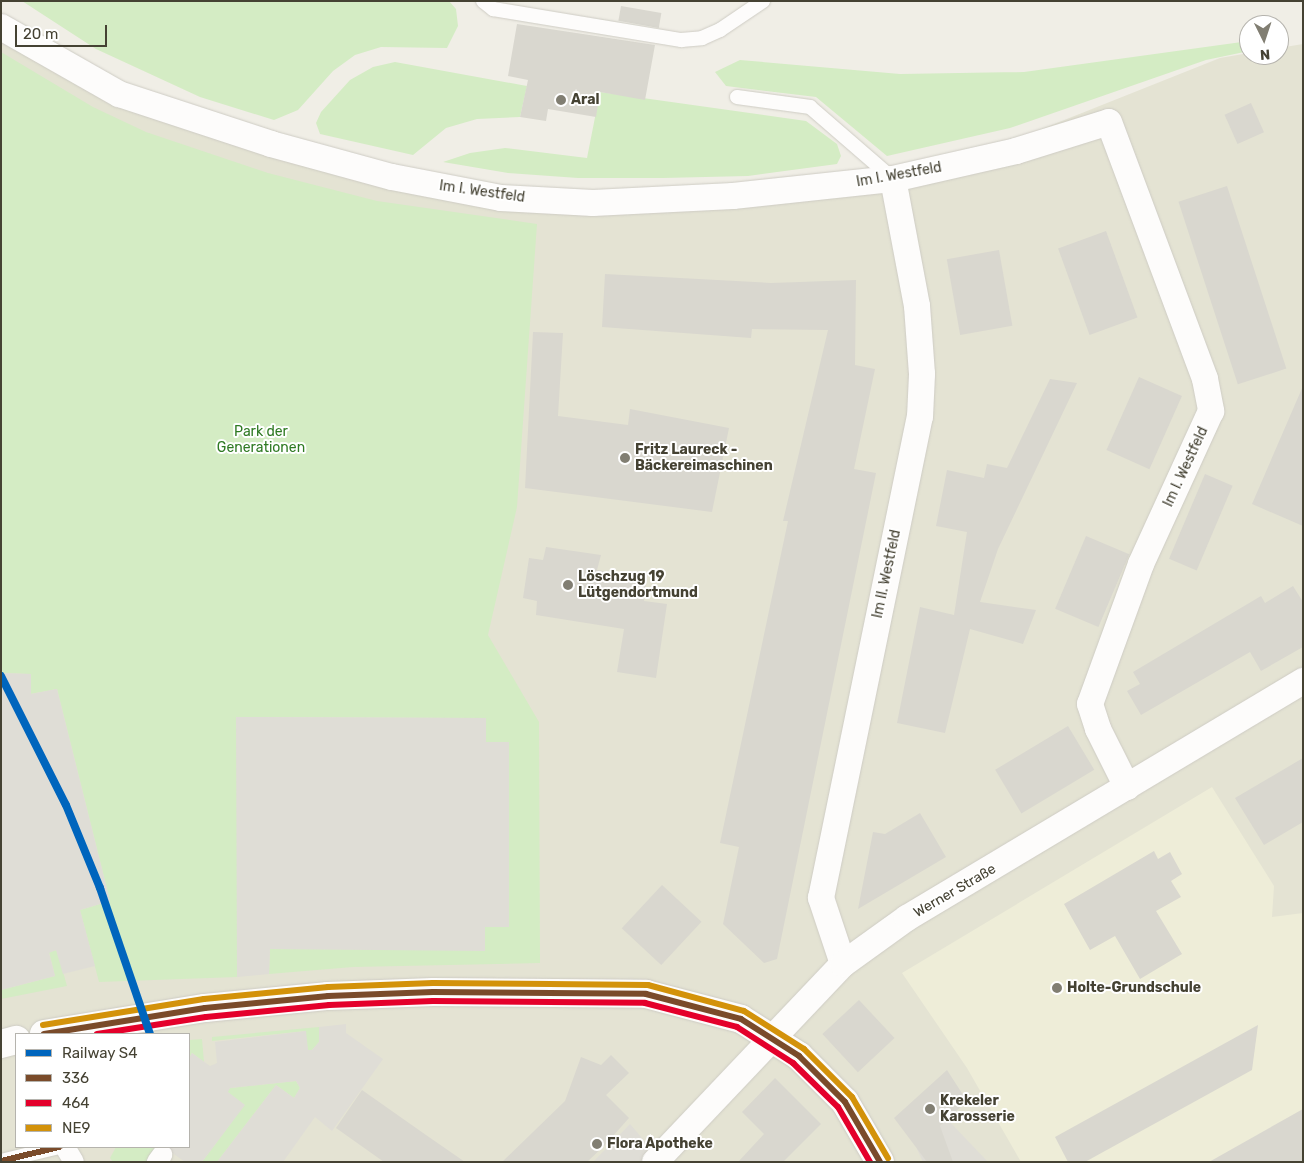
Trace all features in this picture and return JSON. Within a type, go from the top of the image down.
[{"type":"street","name":"Im I. Westfeld","points":[[1,27],[119,94],[271,144],[392,176],[501,198],[593,204],[733,196],[893,179],[1016,151],[1109,122],[1205,379],[1211,410],[1141,564],[1090,704],[1098,729],[1127,787]]},
{"type":"street","name":"Im II. Westfeld","points":[[843,964],[821,898],[920,417],[922,374],[917,306],[893,179]]},
{"type":"street","name":"Werner Straße","points":[[655,1162],[843,964],[907,918],[1303,681]]},
{"type":"street","points":[[56,1033],[91,1030],[206,1008],[328,996],[563,991],[646,994],[677,999],[741,1019],[773,1037],[825,1078],[850,1109],[880,1162]]},
{"type":"street","points":[[1,1044],[15,1040]]},
{"type":"street","points":[[66,1148],[74,1162]]},
{"type":"lane","points":[[483,1],[493,9],[681,40],[702,38],[720,30],[763,1]]},
{"type":"lane","points":[[737,97],[810,107],[893,179]]},
{"type":"lane","points":[[1,1161],[55,1148]]},
{"type":"shaded area","points":[[1,26],[147,105],[463,193],[904,184],[1220,58],[1239,55],[1239,65],[1289,65],[1289,46],[1303,44],[1303,1162],[1,1162]]},
{"type":"shaded area","points":[[1,673],[31,674],[31,694],[57,689],[110,901],[80,910],[95,966],[63,974],[56,950],[49,953],[55,976],[1,990]]},
{"type":"shaded area","points":[[236,717],[486,718],[486,742],[509,742],[509,927],[485,927],[485,951],[270,949],[269,974],[237,977]]},
{"type":"shaded area","points":[[1212,787],[1274,886],[1272,917],[1303,913],[1303,1162],[1021,1162],[967,1068],[902,973]]},
{"type":"shaded area","points":[[346,1024],[346,1033],[383,1059],[332,1131],[315,1117],[283,1162],[217,1162],[276,1085],[294,1098],[300,1088],[296,1081],[230,1088],[228,1092],[245,1105],[202,1162],[185,1162],[165,1148],[190,1148],[190,1056],[192,1053],[210,1066],[217,1063],[215,1042],[306,1031],[308,1050],[312,1050],[319,1042],[319,1027]]},
{"type":"shaded area","points":[[947,1119],[988,1162],[923,1162],[917,1149]]},
{"type":"shaded area","points":[[630,1124],[653,1151],[642,1162],[593,1162]]},
{"type":"green space","points":[[22,1],[449,1],[456,9],[458,26],[447,48],[381,47],[355,55],[333,71],[298,110],[274,120],[200,97],[96,49]]},
{"type":"green space","points":[[1239,42],[1239,53],[1206,60],[1010,128],[887,156],[816,97],[726,86],[715,72],[740,60],[900,74],[1024,72]]},
{"type":"green space","name":"Park der Generationen","points":[[1,52],[93,107],[146,132],[268,173],[377,201],[537,224],[517,507],[488,635],[539,722],[540,963],[353,967],[269,974],[270,949],[485,950],[485,927],[509,926],[509,743],[486,742],[486,718],[237,717],[237,977],[99,982],[80,910],[110,901],[57,689],[30,694],[31,674],[1,673]]},
{"type":"green space","points":[[395,62],[527,86],[520,117],[477,119],[446,128],[413,155],[320,134],[316,123],[321,112],[350,80],[373,67]]},
{"type":"green space","points":[[600,92],[806,121],[837,144],[841,156],[837,164],[748,176],[663,178],[578,178],[508,173],[443,162],[470,153],[505,148],[587,158]]},
{"type":"green space","points":[[57,950],[67,986],[1,999],[1,990],[55,976],[49,952]]},
{"type":"green space","points":[[319,1027],[319,1042],[312,1050],[308,1051],[305,1031],[212,1041],[212,1037]]},
{"type":"green space","points":[[202,1039],[204,1062],[192,1053],[190,1056],[190,1040]]},
{"type":"green space","points":[[296,1081],[300,1088],[294,1098],[276,1085],[217,1162],[202,1162],[244,1105],[227,1092],[230,1088]]},
{"type":"green space","points":[[115,1148],[161,1148],[150,1162],[113,1162],[110,1158]]},
{"type":"building","points":[[621,6],[661,13],[659,28],[618,21]]},
{"type":"building","points":[[517,24],[655,45],[645,100],[600,92],[596,117],[548,109],[546,121],[520,117],[528,80],[508,76]]},
{"type":"building","points":[[1251,103],[1264,132],[1238,144],[1225,115]]},
{"type":"building","points":[[1227,186],[1286,369],[1238,384],[1178,202]]},
{"type":"building","points":[[1106,231],[1137,317],[1090,335],[1058,248]]},
{"type":"building","points":[[999,250],[1012,326],[960,335],[947,259]]},
{"type":"building","points":[[605,274],[771,283],[856,280],[855,365],[875,369],[854,469],[876,473],[777,959],[764,963],[723,924],[739,847],[720,843],[788,521],[783,521],[828,330],[752,329],[751,338],[602,327]]},
{"type":"building","name":"Fritz Laureck - Bäckereimaschinen","points":[[533,332],[563,333],[558,416],[628,425],[630,409],[729,428],[712,512],[525,488]]},
{"type":"building","points":[[1139,377],[1182,396],[1149,469],[1106,450]]},
{"type":"building","points":[[1050,379],[1077,383],[998,549],[980,602],[1036,610],[1023,644],[970,629],[945,733],[897,723],[920,607],[954,615],[967,532],[936,526],[947,470],[984,478],[987,464],[1007,468]]},
{"type":"building","points":[[1303,386],[1303,526],[1252,504]]},
{"type":"building","points":[[1205,474],[1233,486],[1197,570],[1169,559]]},
{"type":"building","points":[[1086,536],[1129,554],[1098,627],[1055,609]]},
{"type":"building","points":[[546,547],[601,555],[597,570],[647,578],[644,601],[667,604],[656,678],[617,672],[624,629],[536,615],[537,601],[523,598],[529,558],[543,560]]},
{"type":"building","points":[[1293,586],[1303,602],[1303,647],[1261,671],[1250,652],[1141,715],[1127,691],[1140,684],[1133,672],[1261,596],[1265,603]]},
{"type":"building","points":[[1068,726],[1094,770],[1021,813],[995,770]]},
{"type":"building","points":[[1303,758],[1303,822],[1264,845],[1235,798]]},
{"type":"building","points":[[920,813],[946,857],[858,909],[873,832],[885,834]]},
{"type":"building","points":[[1154,851],[1158,859],[1170,852],[1182,874],[1171,881],[1181,897],[1156,911],[1182,954],[1140,979],[1115,936],[1090,950],[1064,904]]},
{"type":"building","points":[[662,885],[701,922],[661,965],[622,928]]},
{"type":"building","points":[[859,1000],[894,1038],[858,1072],[822,1034]]},
{"type":"building","points":[[1258,1025],[1252,1070],[1085,1162],[1068,1162],[1055,1137]]},
{"type":"building","points":[[611,1055],[629,1073],[606,1095],[629,1118],[604,1146],[587,1162],[502,1162],[565,1101],[581,1057],[601,1065]]},
{"type":"building","name":"Krekeler Karosserie","points":[[947,1070],[967,1101],[940,1126],[953,1162],[927,1162],[894,1118]]},
{"type":"building","points":[[775,1078],[821,1124],[783,1162],[738,1162],[764,1134],[742,1112]]},
{"type":"building","points":[[362,1090],[465,1162],[384,1162],[336,1128]]},
{"type":"building","points":[[1303,1109],[1303,1162],[1209,1162]]},
{"type":"rail line","name":"S4","points":[[1,676],[66,805],[100,888],[150,1033]]},
{"type":"transit line","name":"NE9","points":[[43,1025],[204,999],[328,987],[433,983],[648,985],[744,1011],[804,1049],[852,1097],[888,1158]]},
{"type":"transit line","name":"336","points":[[50,1033],[205,1008],[328,996],[433,992],[646,994],[741,1019],[799,1056],[845,1102],[880,1162]]},
{"type":"transit line","name":"464","points":[[103,1033],[206,1017],[329,1005],[433,1001],[645,1003],[737,1027],[793,1063],[838,1107],[870,1162]]},
{"type":"transit line","name":"336","points":[[1,1161],[55,1148]]},
{"type":"place","name":"Aral","points":[[561,100]]},
{"type":"place","name":"Fritz Laureck - Bäckereimaschinen","points":[[625,458]]},
{"type":"place","name":"Löschzug 19 Lütgendortmund","points":[[568,585]]},
{"type":"place","name":"Holte-Grundschule","points":[[1057,988]]},
{"type":"place","name":"Krekeler Karosserie","points":[[930,1109]]},
{"type":"place","name":"Flora Apotheke","points":[[597,1144]]}]
